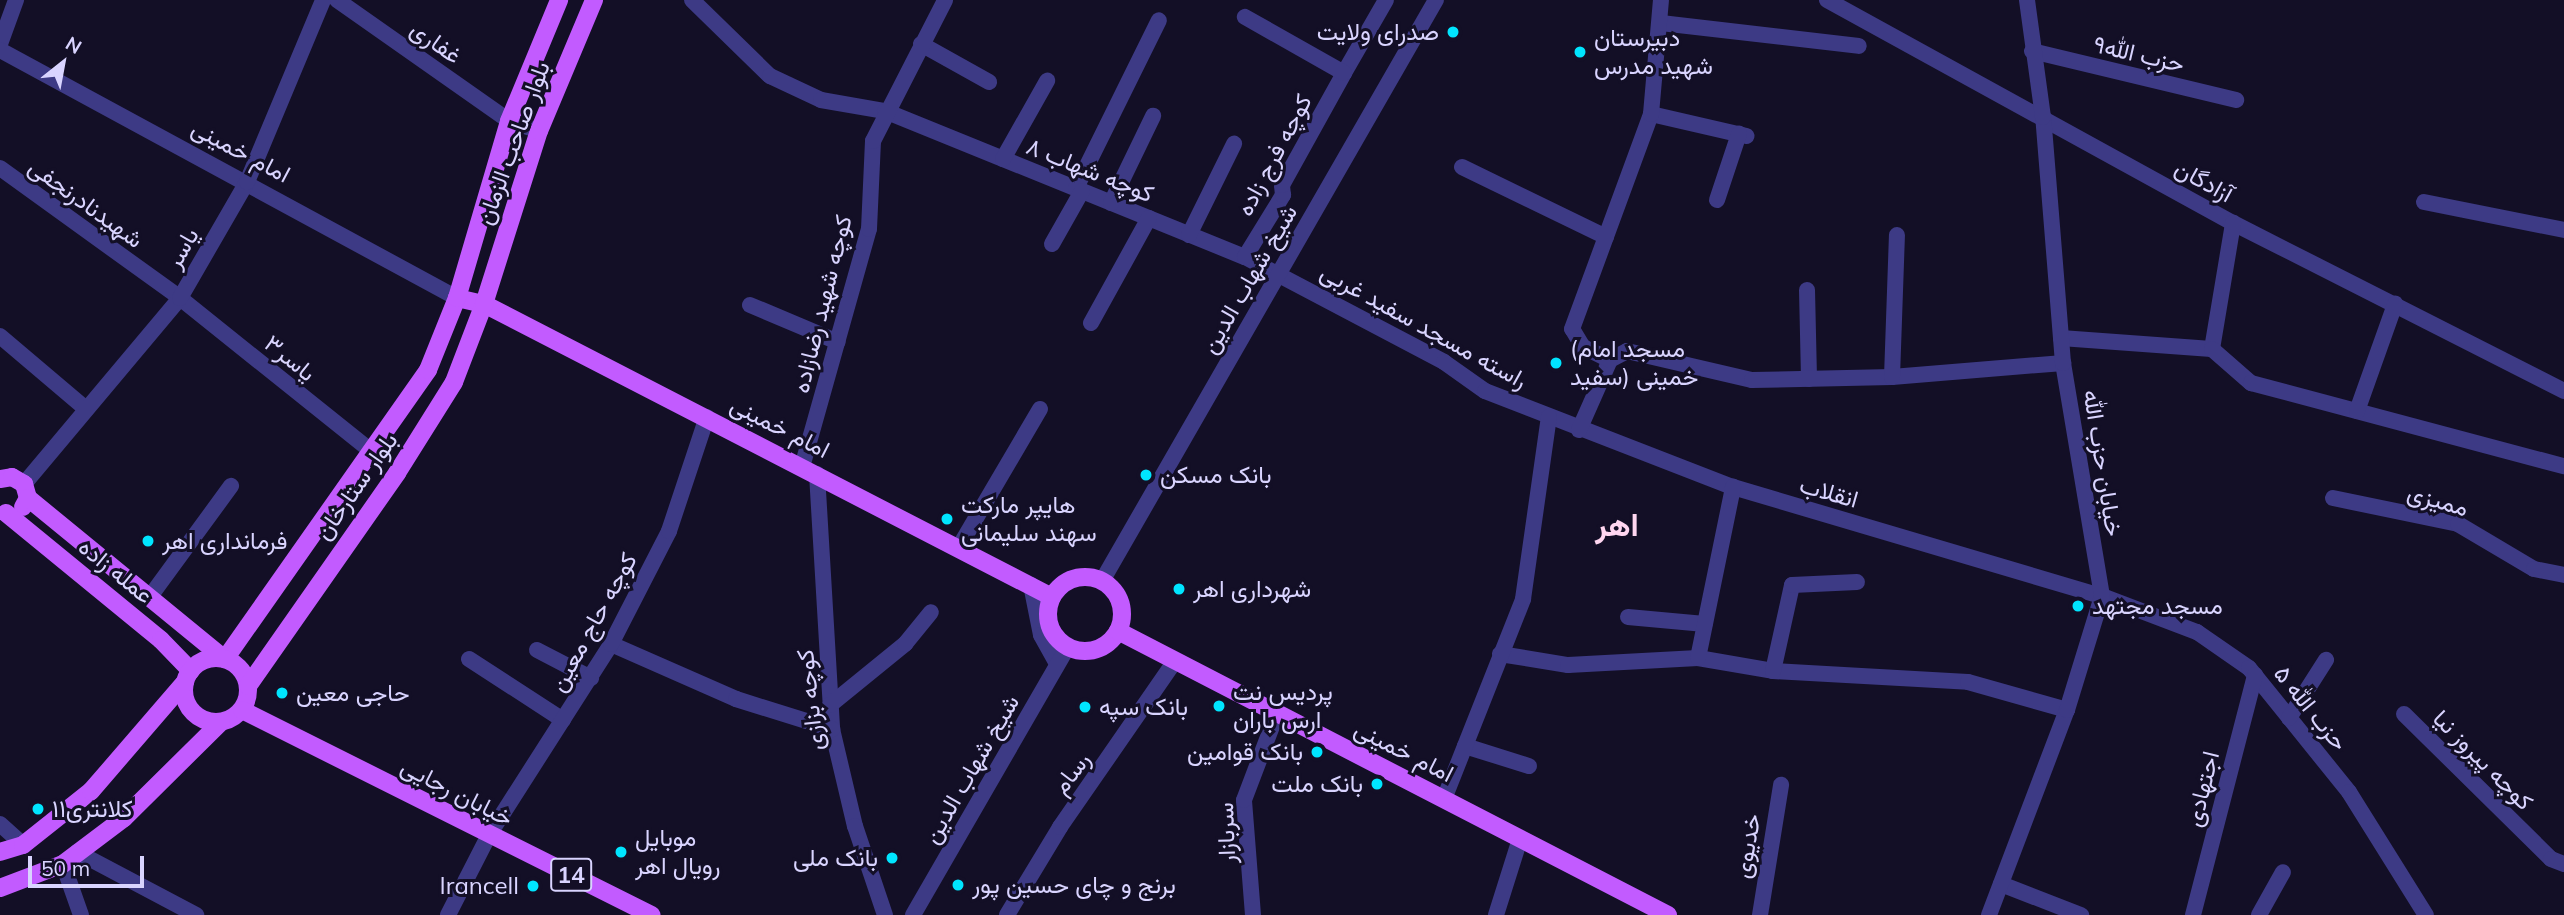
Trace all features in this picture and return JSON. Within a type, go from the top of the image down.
[{"type":"main road","name":"بلوار صاحب الزمان","points":[[457,298],[509,121],[559,0]]},
{"type":"main road","name":"بلوار صاحب الزمان","points":[[484,304],[539,131],[593,0]]},
{"type":"main road","name":"امام خمینی","points":[[457,298],[484,304],[1052,597]]},
{"type":"main road","name":"بلوار ستارخان","points":[[225,659],[428,370],[457,298]]},
{"type":"main road","name":"بلوار ستارخان","points":[[248,686],[397,473],[454,382],[484,304]]},
{"type":"main road","points":[[1,478],[26,491],[16,512],[3,512]]},
{"type":"main road","name":"عمله زاده","points":[[26,491],[149,598],[225,659]]},
{"type":"main road","name":"عمله زاده","points":[[3,512],[161,640],[188,676]]},
{"type":"main road","points":[[1079,577],[1102,581],[1111,588],[1121,608],[1118,631],[1101,647],[1068,647],[1051,630],[1048,619],[1052,597],[1068,580],[1079,577]]},
{"type":"main road","name":"امام خمینی","points":[[1118,631],[1668,915]]},
{"type":"main road","points":[[0,852],[23,845],[91,792],[200,662],[225,659],[244,674],[248,686],[242,710],[220,722],[124,818],[63,864],[0,888]]},
{"type":"main road","points":[[188,676],[188,706],[197,716],[220,722]]},
{"type":"main road","name":"خیابان رجایی","points":[[242,710],[652,915]]},
{"type":"street","points":[[0,44],[16,0]]},
{"type":"street","name":"یاسر","points":[[26,491],[86,409],[180,299],[247,182],[323,0]]},
{"type":"street","name":"غفاری","points":[[337,0],[509,121],[539,131]]},
{"type":"street","name":"کوچه شهاب ۸","points":[[692,0],[770,76],[821,100],[885,111],[1245,257],[1278,273]]},
{"type":"street","name":"کوچه شهید رضازاده","points":[[810,470],[838,342],[869,229],[873,141],[885,111],[945,0]]},
{"type":"street","name":"کوچه فرج زاده","points":[[1245,257],[1283,195],[1282,185],[1386,0]]},
{"type":"street","name":"شیخ شهاب الدین","points":[[1102,581],[1436,0]]},
{"type":"street","points":[[1610,360],[1583,347],[1572,329],[1651,114],[1661,0]]},
{"type":"street","name":"آزادگان","points":[[1828,0],[2233,223],[2564,391]]},
{"type":"street","name":"خیابان حزب الله","points":[[1989,915],[2067,710],[2102,596],[2063,363],[2043,117],[2027,0]]},
{"type":"street","points":[[1245,17],[1344,74]]},
{"type":"street","points":[[1052,244],[1159,20]]},
{"type":"street","points":[[1661,23],[1859,46]]},
{"type":"street","points":[[921,44],[989,82]]},
{"type":"street","name":"امام خمینی","points":[[0,50],[457,298]]},
{"type":"street","name":"حزب الله۹","points":[[2032,51],[2236,100]]},
{"type":"street","points":[[1003,159],[1047,81]]},
{"type":"street","points":[[1651,114],[1743,135],[1717,200]]},
{"type":"street","points":[[1111,203],[1153,116]]},
{"type":"street","points":[[1189,235],[1234,144]]},
{"type":"street","points":[[1462,167],[1606,237]]},
{"type":"street","name":"شهیدنادرنجفی","points":[[0,168],[180,299]]},
{"type":"street","points":[[2424,202],[2564,230]]},
{"type":"street","points":[[1091,323],[1149,218]]},
{"type":"street","points":[[2212,349],[2233,223]]},
{"type":"street","points":[[1892,377],[1897,235]]},
{"type":"street","name":"راسته مسجد سفید غربی","points":[[1278,273],[1444,362],[1485,391],[1549,417]]},
{"type":"street","points":[[1807,290],[1809,379]]},
{"type":"street","name":"یاسر۳","points":[[180,299],[372,452]]},
{"type":"street","points":[[2357,411],[2395,304]]},
{"type":"street","points":[[750,305],[838,342]]},
{"type":"street","points":[[0,336],[86,409]]},
{"type":"street","points":[[2061,338],[2212,349],[2250,383],[2564,466]]},
{"type":"street","points":[[1579,430],[1610,360],[1627,351],[1752,380],[1892,377],[2063,363]]},
{"type":"street","points":[[959,547],[1040,409]]},
{"type":"street","name":"کوچه حاج معین","points":[[448,915],[489,835],[611,645],[669,531],[707,417]]},
{"type":"street","points":[[1444,799],[1523,599],[1549,417]]},
{"type":"street","name":"انقلاب","points":[[1549,417],[1733,487],[2102,596]]},
{"type":"street","name":"کوچه بزازی","points":[[810,470],[832,729],[855,826],[885,915]]},
{"type":"street","points":[[149,598],[231,486]]},
{"type":"street","points":[[1698,658],[1733,487]]},
{"type":"street","name":"ممیزی","points":[[2333,498],[2458,524],[2534,569],[2564,576]]},
{"type":"street","points":[[1773,671],[1792,585],[1857,582]]},
{"type":"street","points":[[1031,585],[1041,635],[1057,664]]},
{"type":"street","name":"حزب الله ۵","points":[[2102,596],[2197,632],[2255,674],[2348,792],[2426,915]]},
{"type":"street","points":[[830,705],[905,644],[931,612]]},
{"type":"street","points":[[1628,617],[1705,624]]},
{"type":"street","points":[[611,645],[736,699],[832,729]]},
{"type":"street","name":"شیخ شهاب الدین","points":[[913,915],[1068,647]]},
{"type":"street","points":[[537,650],[591,678]]},
{"type":"street","points":[[1500,654],[1568,665],[1698,658],[1773,671],[1968,682],[2067,710]]},
{"type":"street","points":[[469,659],[563,720]]},
{"type":"street","points":[[2289,718],[2326,660]]},
{"type":"street","name":"رسام","points":[[1006,915],[1060,827],[1175,661]]},
{"type":"street","name":"اجتهادی","points":[[2193,915],[2255,674]]},
{"type":"street","name":"سربازار","points":[[1253,915],[1244,800],[1277,713]]},
{"type":"street","name":"کوچه پیروز نیا","points":[[2404,714],[2551,859],[2564,864]]},
{"type":"street","points":[[1465,746],[1529,766]]},
{"type":"street","name":"خدیوی","points":[[1760,915],[1781,785]]},
{"type":"street","points":[[0,824],[23,845]]},
{"type":"street","points":[[1496,915],[1520,839]]},
{"type":"street","points":[[77,852],[197,915]]},
{"type":"street","points":[[63,864],[81,915]]},
{"type":"street","points":[[2259,915],[2283,872]]},
{"type":"street","points":[[2001,884],[2081,915]]},
{"type":"place","name":"صدرای ولایت","points":[[1453,32]]},
{"type":"place","name":"دبیرستان شهید مدرس","points":[[1580,52]]},
{"type":"place","name":"(مسجد امام خمینی (سفید","points":[[1556,363]]},
{"type":"place","name":"بانک مسکن","points":[[1146,475]]},
{"type":"place","name":"هایپر مارکت سهند سلیمانی","points":[[947,519]]},
{"type":"place","name":"فرمانداری اهر","points":[[148,541]]},
{"type":"place","name":"شهرداری اهر","points":[[1179,589]]},
{"type":"place","name":"مسجد مجتهد","points":[[2078,606]]},
{"type":"place","name":"حاجی معین","points":[[282,693]]},
{"type":"place","name":"پردیس نت ارس باران","points":[[1219,706]]},
{"type":"place","name":"بانک سپه","points":[[1085,707]]},
{"type":"place","name":"بانک قوامین","points":[[1317,752]]},
{"type":"place","name":"بانک ملت","points":[[1377,784]]},
{"type":"place","name":"کلانتری۱۱","points":[[38,809]]},
{"type":"place","name":"موبایل رویال اهر","points":[[621,852]]},
{"type":"place","name":"بانک ملی","points":[[892,858]]},
{"type":"place","name":"برنج و چای حسین پور","points":[[958,885]]},
{"type":"place","name":"Irancell","points":[[533,886]]},
{"type":"district","name":"اهر","points":[[1617,524]]}]
